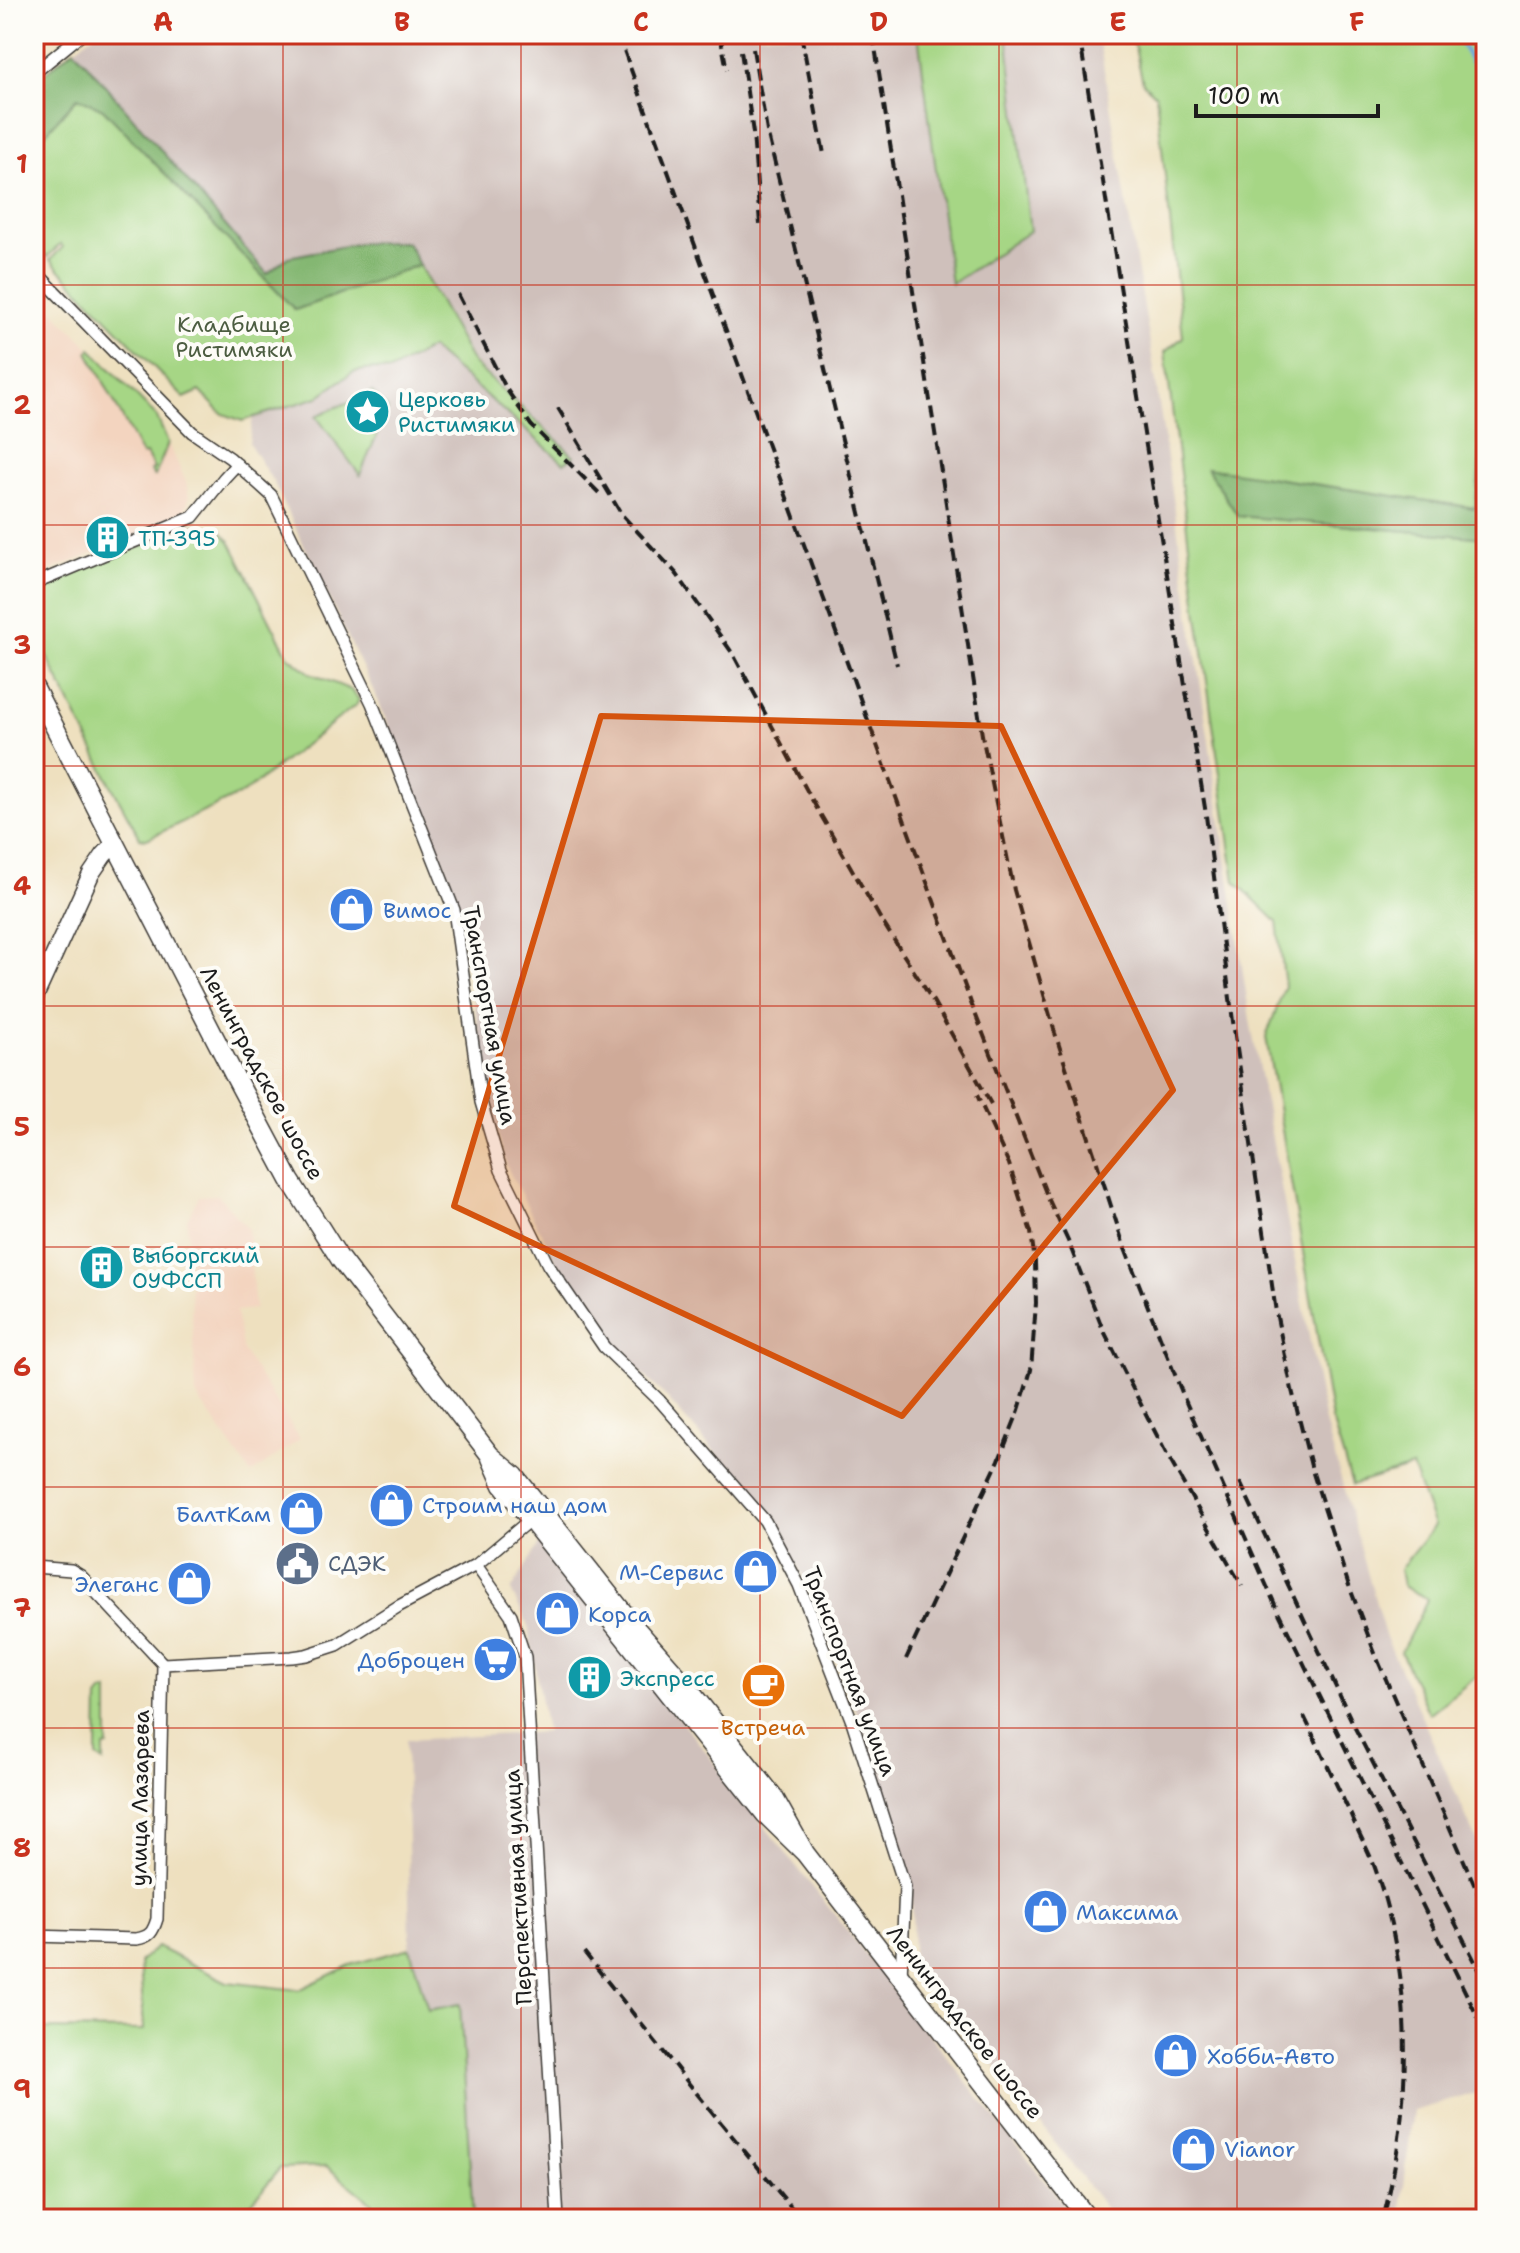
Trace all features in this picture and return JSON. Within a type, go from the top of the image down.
[{"type":"main road","name":"Ленинградское шоссе","points":[[34,687],[290,1180],[340,1259],[490,1455],[503,1485],[536,1514],[765,1814],[805,1853],[1088,2219]]},
{"type":"street","points":[[34,73],[82,34]]},
{"type":"street","name":"Транспортная улица","points":[[34,270],[192,432],[237,464],[271,495],[372,703],[454,910],[481,1102],[501,1170],[548,1265],[604,1347],[660,1401],[765,1521],[799,1585],[853,1724],[905,1887],[901,1980]]},
{"type":"street","points":[[34,584],[193,517],[237,464]]},
{"type":"street","points":[[34,999],[91,874],[115,843]]},
{"type":"street","points":[[34,1567],[71,1570],[81,1576],[163,1664],[292,1657],[337,1645],[399,1606],[476,1565],[536,1514]]},
{"type":"street","name":"Перспективная улица","points":[[476,1565],[511,1615],[525,1657],[558,2219]]},
{"type":"street","name":"улица Лазарева","points":[[34,1936],[136,1939],[147,1938],[153,1932],[157,1919],[163,1664]]},
{"type":"highlighted area","points":[[601,716],[1001,726],[1173,1090],[902,1416],[454,1206]]},
{"type":"shaded area","points":[[95,34],[1098,34],[1151,349],[1250,1020],[1325,1422],[1385,1635],[1486,1861],[1486,2090],[1413,2111],[1400,2219],[1114,2219],[913,1960],[912,1887],[861,1723],[808,1585],[771,1515],[665,1396],[610,1341],[557,1264],[507,1167],[489,1104],[461,910],[378,700],[274,483],[249,443],[253,417],[318,397],[353,373],[373,370],[390,372],[431,349],[564,463],[574,456],[474,362],[407,242],[288,257],[267,275],[74,49]]},
{"type":"shaded area","points":[[34,291],[157,417],[186,482],[189,498],[185,511],[177,520],[34,577]]},
{"type":"shaded area","points":[[218,1195],[248,1229],[255,1309],[236,1311],[243,1351],[300,1439],[251,1474],[196,1395],[187,1219],[199,1196]]},
{"type":"shaded area","points":[[540,1542],[1075,2219],[473,2219],[460,2004],[428,2010],[410,1948],[406,1740],[546,1732],[528,1625],[511,1591]]},
{"type":"green space","points":[[918,34],[1007,34],[1030,231],[951,284]]},
{"type":"green space","points":[[1132,34],[1486,34],[1486,406],[1476,508],[1207,469],[1238,516],[1486,538],[1486,1669],[1429,1714],[1401,1652],[1428,1599],[1403,1586],[1400,1569],[1434,1526],[1412,1467],[1352,1485],[1332,1420],[1266,1037],[1285,986],[1277,922],[1235,881],[1165,352],[1183,337],[1156,95],[1143,83]]},
{"type":"green space","points":[[74,49],[267,274],[288,257],[361,243],[407,242],[419,265],[295,310],[103,109],[78,97],[34,146],[34,82]]},
{"type":"green space","name":"Кладбище Ристимяки","points":[[78,97],[103,109],[295,310],[419,265],[473,363],[574,456],[564,463],[431,348],[390,371],[373,369],[353,372],[318,397],[242,421],[221,413],[200,391],[184,398],[50,260],[63,247],[61,244],[47,257],[34,244],[34,146]]},
{"type":"green space","points":[[91,349],[157,417],[168,443],[155,476],[146,454],[142,455],[88,352]]},
{"type":"green space","points":[[372,392],[388,409],[360,475],[316,416]]},
{"type":"green space","points":[[1486,406],[1486,538],[1238,516],[1207,468],[1475,508]]},
{"type":"green space","points":[[196,525],[218,529],[230,541],[288,656],[310,673],[351,690],[359,699],[357,704],[245,792],[147,839],[140,838],[34,631],[34,591],[51,580]]},
{"type":"green space","points":[[108,1691],[108,1746],[104,1747],[104,1762],[97,1757],[98,1698]]},
{"type":"green space","points":[[157,1947],[227,1982],[299,1990],[350,1965],[410,1948],[428,2010],[460,2004],[473,2219],[373,2219],[372,2203],[326,2166],[280,2168],[253,2201],[232,2219],[34,2219],[34,2029],[144,2030],[140,1961]]},
{"type":"waterway","points":[[1455,34],[1486,86]]},
{"type":"railway","points":[[618,34],[971,1003],[1048,1198],[1102,1327],[1167,1455],[1242,1586]]},
{"type":"railway","points":[[720,34],[727,70]]},
{"type":"railway","points":[[801,34],[824,154]]},
{"type":"railway","points":[[873,34],[982,735],[1014,890],[1055,1033],[1124,1246],[1185,1400],[1276,1607],[1486,2034]]},
{"type":"railway","points":[[1079,34],[1205,808],[1276,1312],[1292,1390],[1312,1470],[1348,1583],[1376,1656],[1486,1912]]},
{"type":"railway","points":[[753,49],[767,131],[897,665]]},
{"type":"railway","points":[[741,51],[753,133],[760,224]]},
{"type":"railway","points":[[458,294],[507,390],[531,425],[599,493]]},
{"type":"railway","points":[[558,408],[622,515],[676,573],[733,654],[811,798],[991,1104]]},
{"type":"railway","points":[[906,1659],[999,1460],[1031,1370],[1036,1303],[1031,1232],[1009,1164],[977,1095]]},
{"type":"railway","points":[[1240,1482],[1355,1728],[1486,1983]]},
{"type":"railway","points":[[1304,1716],[1374,1865],[1396,1952],[1405,2041],[1404,2086],[1400,2131],[1383,2219]]},
{"type":"railway","points":[[584,1952],[801,2219]]},
{"type":"place","name":"Церковь Ристимяки","points":[[367,412]]},
{"type":"place","name":"ТП-395","points":[[107,538]]},
{"type":"place","name":"Вимос","points":[[352,910]]},
{"type":"place","name":"Выборгский ОУФССП","points":[[101,1268]]},
{"type":"place","name":"Строим наш дом","points":[[391,1505]]},
{"type":"place","name":"БалтКам","points":[[302,1514]]},
{"type":"place","name":"СДЭК","points":[[297,1563]]},
{"type":"place","name":"М-Сервис","points":[[755,1572]]},
{"type":"place","name":"Элеганс","points":[[190,1584]]},
{"type":"place","name":"Корса","points":[[557,1614]]},
{"type":"place","name":"Доброцен","points":[[496,1660]]},
{"type":"place","name":"Экспресс","points":[[589,1678]]},
{"type":"place","name":"Встреча","points":[[763,1686]]},
{"type":"place","name":"Максима","points":[[1045,1912]]},
{"type":"place","name":"Хобби-Авто","points":[[1176,2056]]},
{"type":"place","name":"Vianor","points":[[1193,2149]]}]
